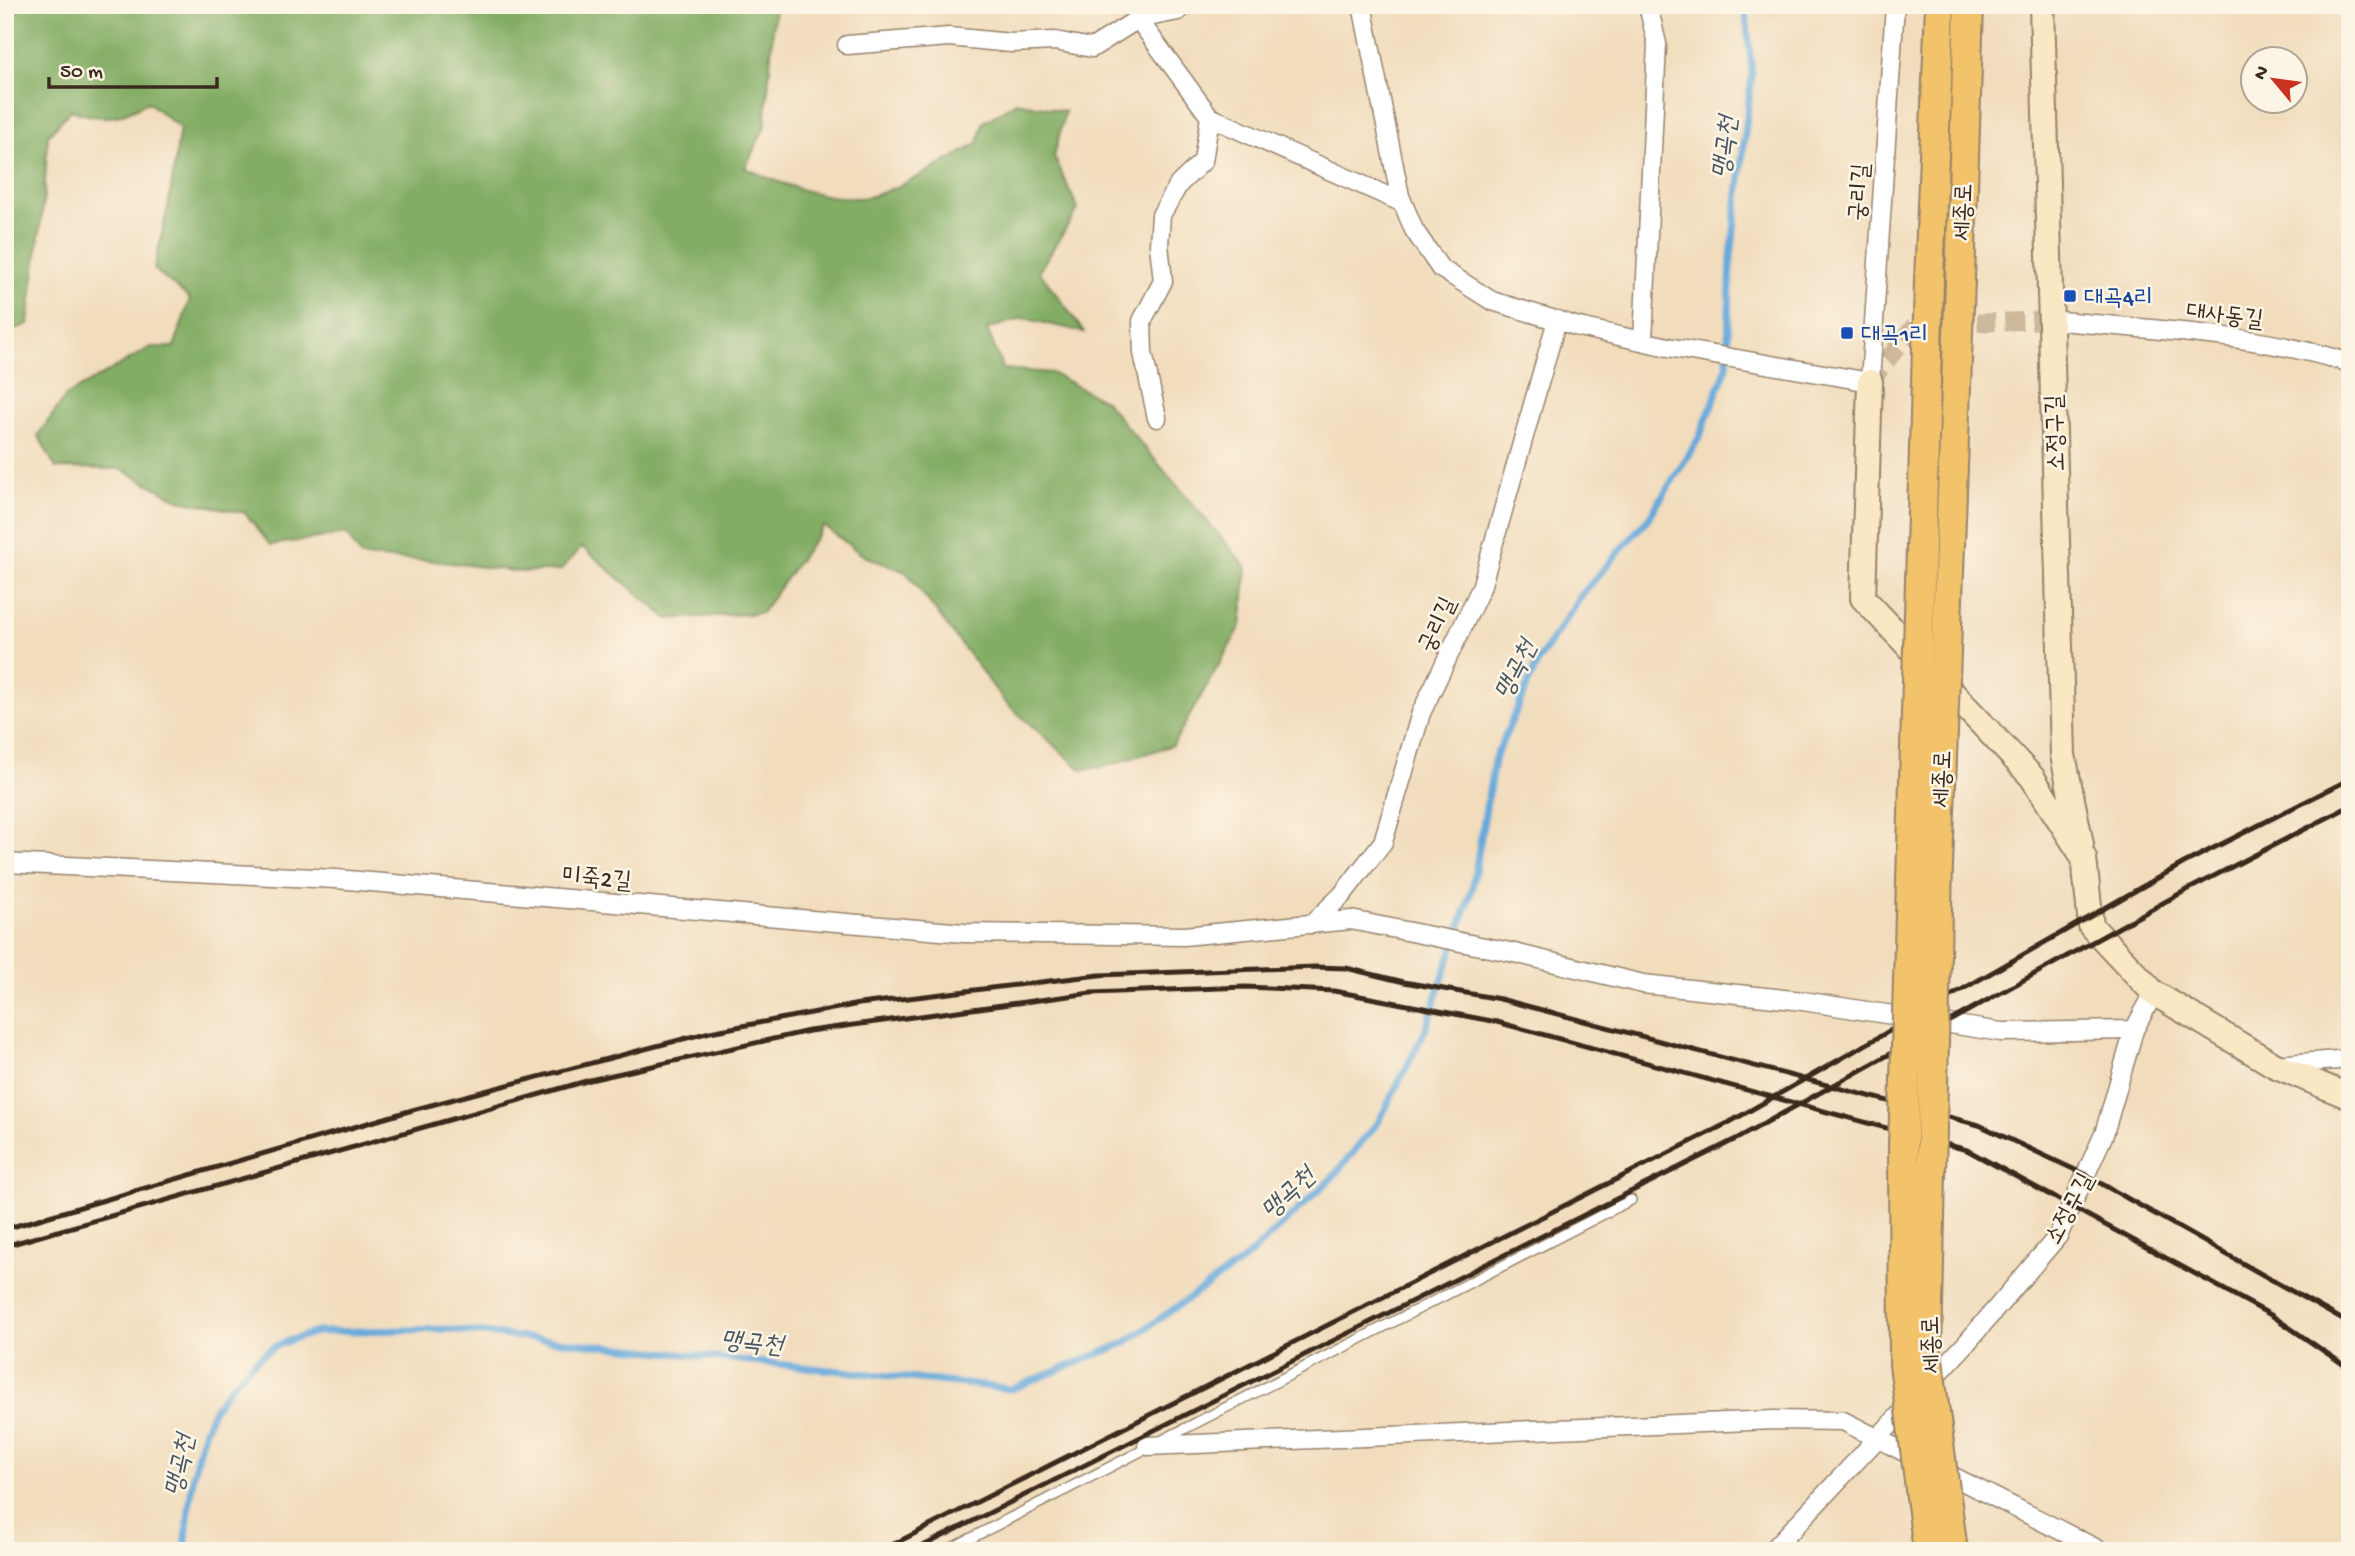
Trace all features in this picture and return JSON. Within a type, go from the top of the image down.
[{"type":"main road","name":"세종로","points":[[1928,1551],[1903,1364],[1903,1146],[1940,5]]},
{"type":"main road","name":"세종로","points":[[1953,1551],[1927,1351],[1938,865],[1969,5]]},
{"type":"street","points":[[847,45],[949,37],[1012,43],[1055,41],[1092,48],[1140,12],[1178,10],[1184,5]]},
{"type":"street","points":[[1362,5],[1403,203],[1413,230],[1440,268],[1492,301],[1557,320],[1668,347],[1870,382],[1863,598],[2032,777],[2084,858]]},
{"type":"street","points":[[1643,341],[1657,44],[1648,5]]},
{"type":"street","name":"궁리길","points":[[1870,382],[1895,5]]},
{"type":"street","name":"소정구길","points":[[1772,1551],[1964,1346],[2058,1236],[2104,1134],[2134,1030],[2154,993],[2091,926],[2084,858],[2063,755],[2042,5]]},
{"type":"street","points":[[1140,12],[1210,117],[1403,203]]},
{"type":"street","points":[[1157,418],[1143,353],[1142,321],[1163,281],[1159,245],[1161,215],[1179,184],[1203,161],[1210,117]]},
{"type":"street","name":"궁리길","points":[[1312,924],[1342,895],[1383,842],[1421,713],[1480,588],[1557,320]]},
{"type":"street","name":"대사동길","points":[[2051,320],[2244,340],[2315,352],[2350,363]]},
{"type":"street","name":"미죽2길","points":[[5,863],[336,879],[964,933],[1184,936],[1351,920],[1510,952],[1643,984],[1803,1001],[2001,1032],[2134,1030]]},
{"type":"street","points":[[2154,993],[2274,1065],[2350,1097]]},
{"type":"street","points":[[2274,1065],[2350,1059]]},
{"type":"street","points":[[1147,1446],[1774,1420],[1843,1422],[2101,1551]]},
{"type":"lane","points":[[946,1551],[1631,1200]]},
{"type":"green space","points":[[5,5],[775,5],[765,126],[745,168],[801,189],[845,198],[872,196],[887,191],[936,167],[978,143],[983,123],[1016,102],[1065,111],[1054,157],[1078,209],[1039,271],[1084,332],[1023,318],[987,329],[1003,369],[1052,373],[1105,401],[1247,568],[1241,626],[1173,745],[1107,766],[1082,770],[1005,702],[906,572],[864,556],[824,526],[761,613],[668,619],[582,547],[561,570],[521,572],[436,561],[362,557],[346,534],[270,545],[245,513],[179,500],[121,469],[56,468],[38,435],[66,396],[151,347],[174,347],[190,299],[154,269],[169,202],[180,128],[148,102],[111,117],[93,116],[71,110],[48,135],[44,196],[28,324],[5,334]]},
{"type":"waterway","name":"맹곡천","points":[[185,1551],[195,1466],[210,1417],[230,1388],[259,1358],[276,1346],[296,1338],[317,1332],[445,1329],[1012,1389],[1125,1343],[1244,1260],[1332,1178],[1379,1121],[1425,1031],[1472,890],[1494,761],[1538,661],[1583,593],[1650,516],[1699,438],[1727,367],[1731,257],[1752,72],[1745,5]]},
{"type":"tunnel","points":[[1870,382],[1915,325],[2051,320]]},
{"type":"railway","points":[[880,1551],[1728,1123],[2184,863],[2350,779]]},
{"type":"railway","points":[[913,1551],[1738,1138],[2181,893],[2350,806]]},
{"type":"railway","points":[[5,1229],[416,1109],[710,1032],[859,1004],[1099,975],[1346,968],[1404,982],[1500,999],[1979,1125],[2086,1175],[2350,1324]]},
{"type":"railway","points":[[5,1246],[590,1080],[809,1031],[1091,993],[1245,987],[1334,991],[1497,1022],[1967,1150],[2271,1315],[2350,1369]]},
{"type":"place","name":"대곡4리","points":[[2070,296]]},
{"type":"place","name":"대곡1리","points":[[1847,333]]}]
